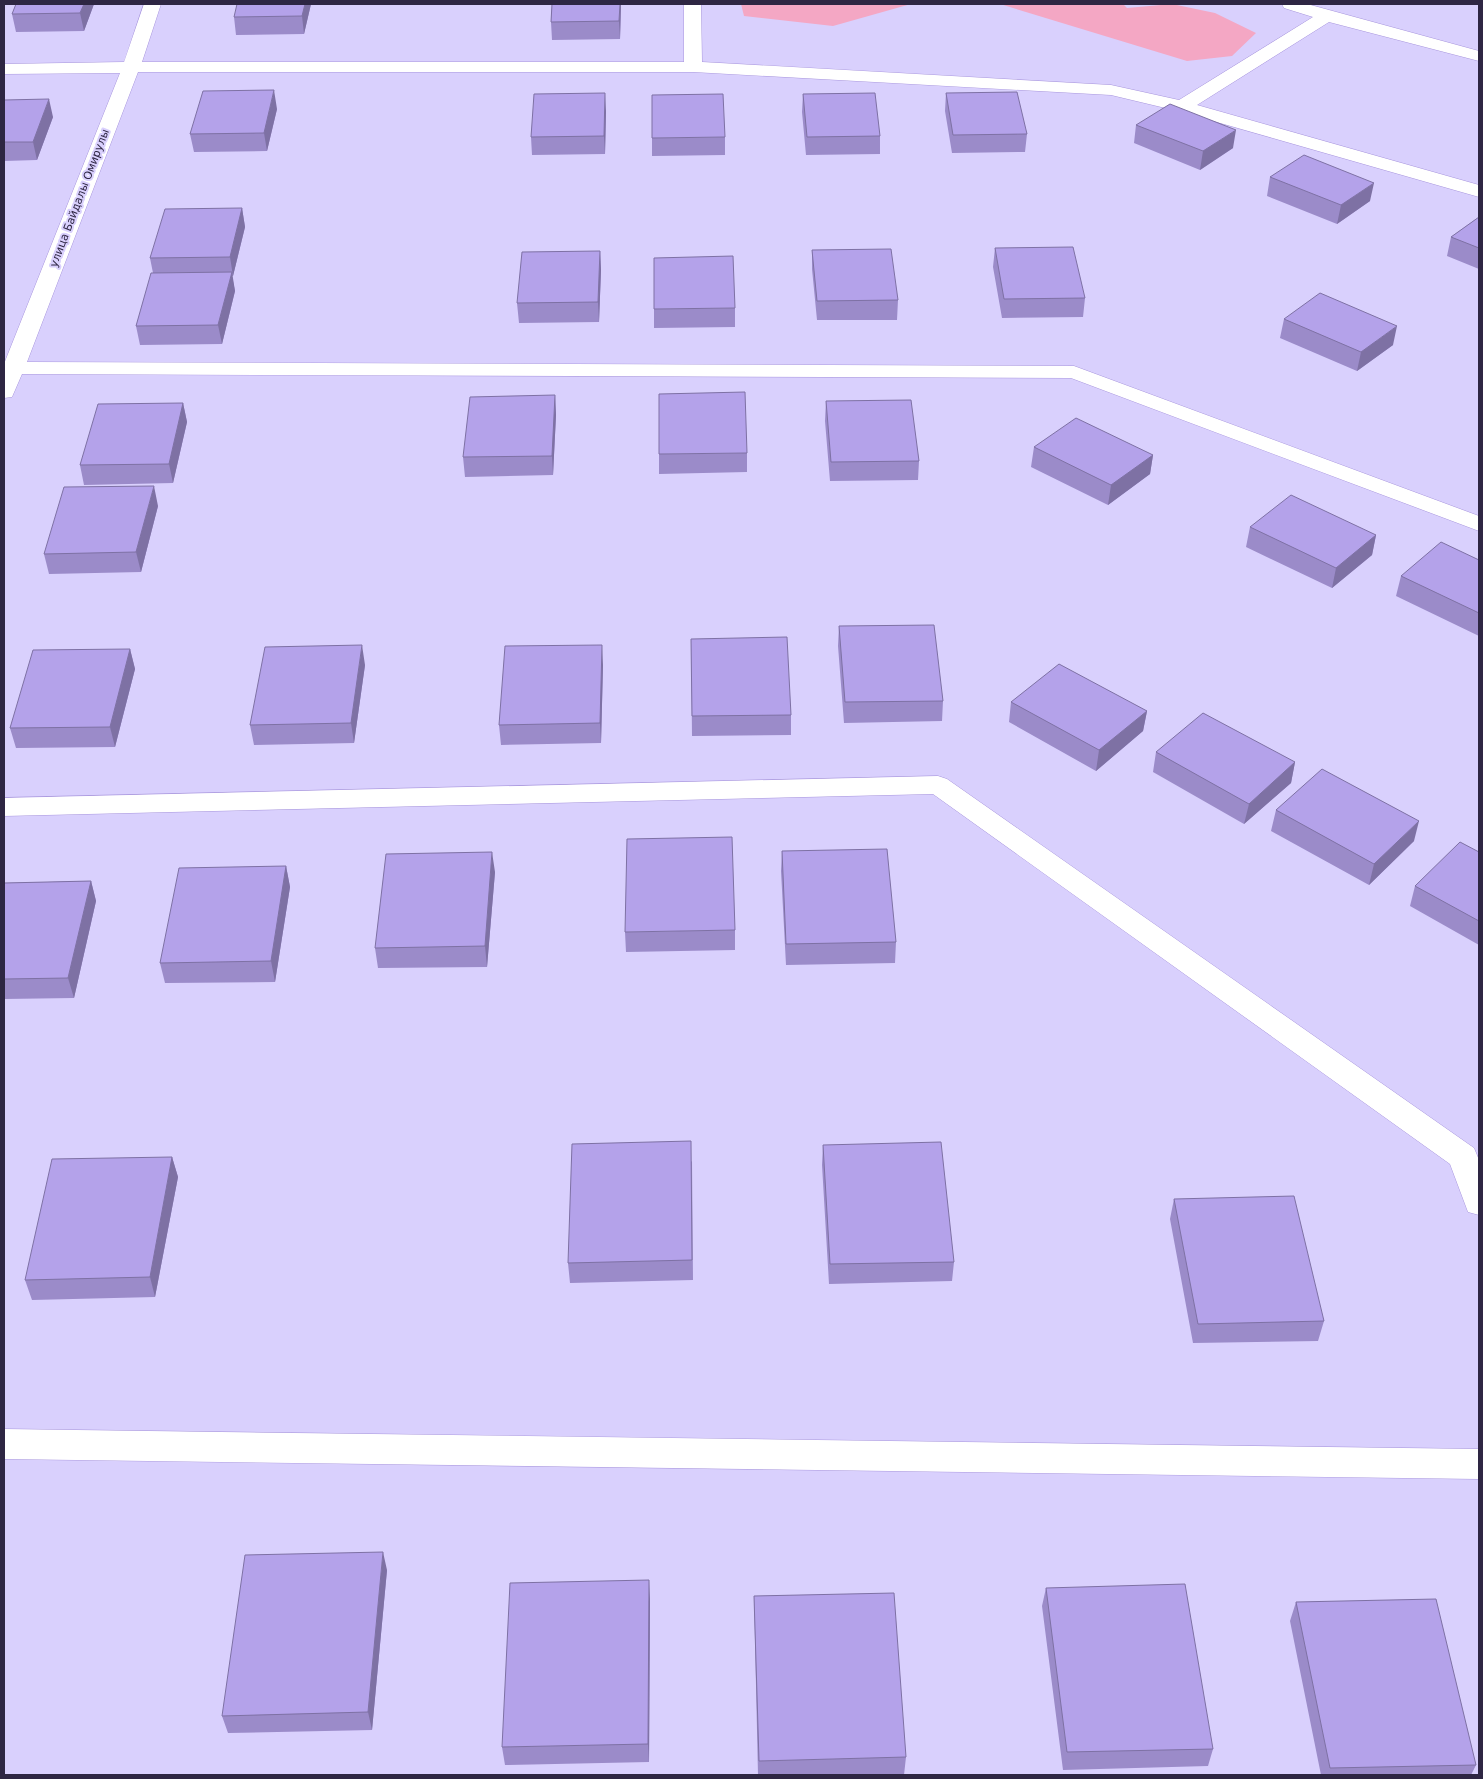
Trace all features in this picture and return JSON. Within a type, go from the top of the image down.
[{"type":"street","name":"улица Байдалы Омирулы","points":[[4,392],[131,66],[152,4]]},
{"type":"street","points":[[693,4],[693,67]]},
{"type":"street","points":[[1290,4],[1327,16],[1479,56]]},
{"type":"street","points":[[1182,106],[1327,16]]},
{"type":"street","points":[[4,69],[131,66],[693,67],[1111,90],[1182,106],[1479,191]]},
{"type":"street","points":[[12,368],[1074,372],[1479,524]]},
{"type":"street","points":[[4,807],[938,785],[1471,1152],[1479,1204]]},
{"type":"street","points":[[4,1444],[1479,1464]]},
{"type":"shaded area","points":[[741,4],[911,4],[833,26],[744,16]]},
{"type":"shaded area","points":[[1000,4],[1123,4],[1127,8],[1172,4],[1215,13],[1256,33],[1232,56],[1187,61]]},
{"type":"building","points":[[16,4],[84,4],[80,13],[12,14]]},
{"type":"building","points":[[237,4],[305,4],[302,16],[234,17]]},
{"type":"building","points":[[552,4],[620,4],[619,21],[551,22]]},
{"type":"building","points":[[274,90],[264,133],[190,134],[203,91]]},
{"type":"building","points":[[1017,92],[1027,134],[953,135],[946,93]]},
{"type":"building","points":[[605,93],[604,136],[531,137],[534,94]]},
{"type":"building","points":[[875,93],[880,136],[807,137],[803,94]]},
{"type":"building","points":[[723,94],[725,137],[652,138],[652,95]]},
{"type":"building","points":[[49,99],[33,142],[4,142],[4,100]]},
{"type":"building","points":[[1170,104],[1236,130],[1203,151],[1136,125]]},
{"type":"building","points":[[1304,155],[1374,183],[1341,205],[1270,177]]},
{"type":"building","points":[[242,208],[230,257],[150,258],[165,209]]},
{"type":"building","points":[[1479,217],[1479,248],[1451,237]]},
{"type":"building","points":[[1073,247],[1085,298],[1004,299],[995,248]]},
{"type":"building","points":[[891,249],[898,300],[817,301],[812,250]]},
{"type":"building","points":[[600,251],[598,302],[517,303],[522,252]]},
{"type":"building","points":[[733,256],[735,308],[654,309],[654,258]]},
{"type":"building","points":[[232,272],[218,325],[136,326],[151,273]]},
{"type":"building","points":[[1320,293],[1397,326],[1361,352],[1284,319]]},
{"type":"building","points":[[745,392],[747,453],[659,454],[659,394]]},
{"type":"building","points":[[555,395],[552,456],[463,457],[470,397]]},
{"type":"building","points":[[911,400],[919,461],[831,462],[826,401]]},
{"type":"building","points":[[183,403],[169,464],[80,465],[98,404]]},
{"type":"building","points":[[1076,418],[1153,455],[1111,485],[1034,447]]},
{"type":"building","points":[[154,486],[136,552],[44,554],[64,487]]},
{"type":"building","points":[[1291,495],[1376,535],[1336,568],[1250,527]]},
{"type":"building","points":[[1441,542],[1479,560],[1479,613],[1401,576]]},
{"type":"building","points":[[934,625],[943,701],[845,702],[839,626]]},
{"type":"building","points":[[787,637],[791,715],[692,716],[691,639]]},
{"type":"building","points":[[362,645],[351,723],[250,725],[265,647]]},
{"type":"building","points":[[602,645],[600,723],[499,725],[505,646]]},
{"type":"building","points":[[130,649],[110,727],[10,728],[33,650]]},
{"type":"building","points":[[1059,664],[1147,711],[1099,750],[1011,702]]},
{"type":"building","points":[[1203,713],[1295,762],[1249,804],[1156,752]]},
{"type":"building","points":[[1322,769],[1419,821],[1374,864],[1276,810]]},
{"type":"building","points":[[732,837],[735,930],[625,932],[627,839]]},
{"type":"building","points":[[1460,842],[1479,852],[1479,921],[1415,886]]},
{"type":"building","points":[[887,849],[896,942],[786,944],[782,851]]},
{"type":"building","points":[[492,852],[485,946],[375,948],[386,854]]},
{"type":"building","points":[[286,866],[271,961],[160,963],[179,868]]},
{"type":"building","points":[[91,881],[68,978],[4,979],[4,883]]},
{"type":"building","points":[[691,1141],[692,1260],[568,1263],[572,1144]]},
{"type":"building","points":[[941,1142],[954,1262],[830,1264],[823,1145]]},
{"type":"building","points":[[172,1157],[150,1277],[25,1280],[52,1159]]},
{"type":"building","points":[[1294,1196],[1324,1321],[1198,1324],[1174,1199]]},
{"type":"building","points":[[383,1552],[368,1712],[222,1716],[245,1555]]},
{"type":"building","points":[[649,1580],[648,1744],[502,1747],[510,1583]]},
{"type":"building","points":[[1185,1584],[1213,1749],[1067,1752],[1046,1588]]},
{"type":"building","points":[[894,1593],[906,1757],[759,1761],[754,1596]]},
{"type":"building","points":[[1436,1599],[1476,1765],[1330,1768],[1296,1602]]}]
